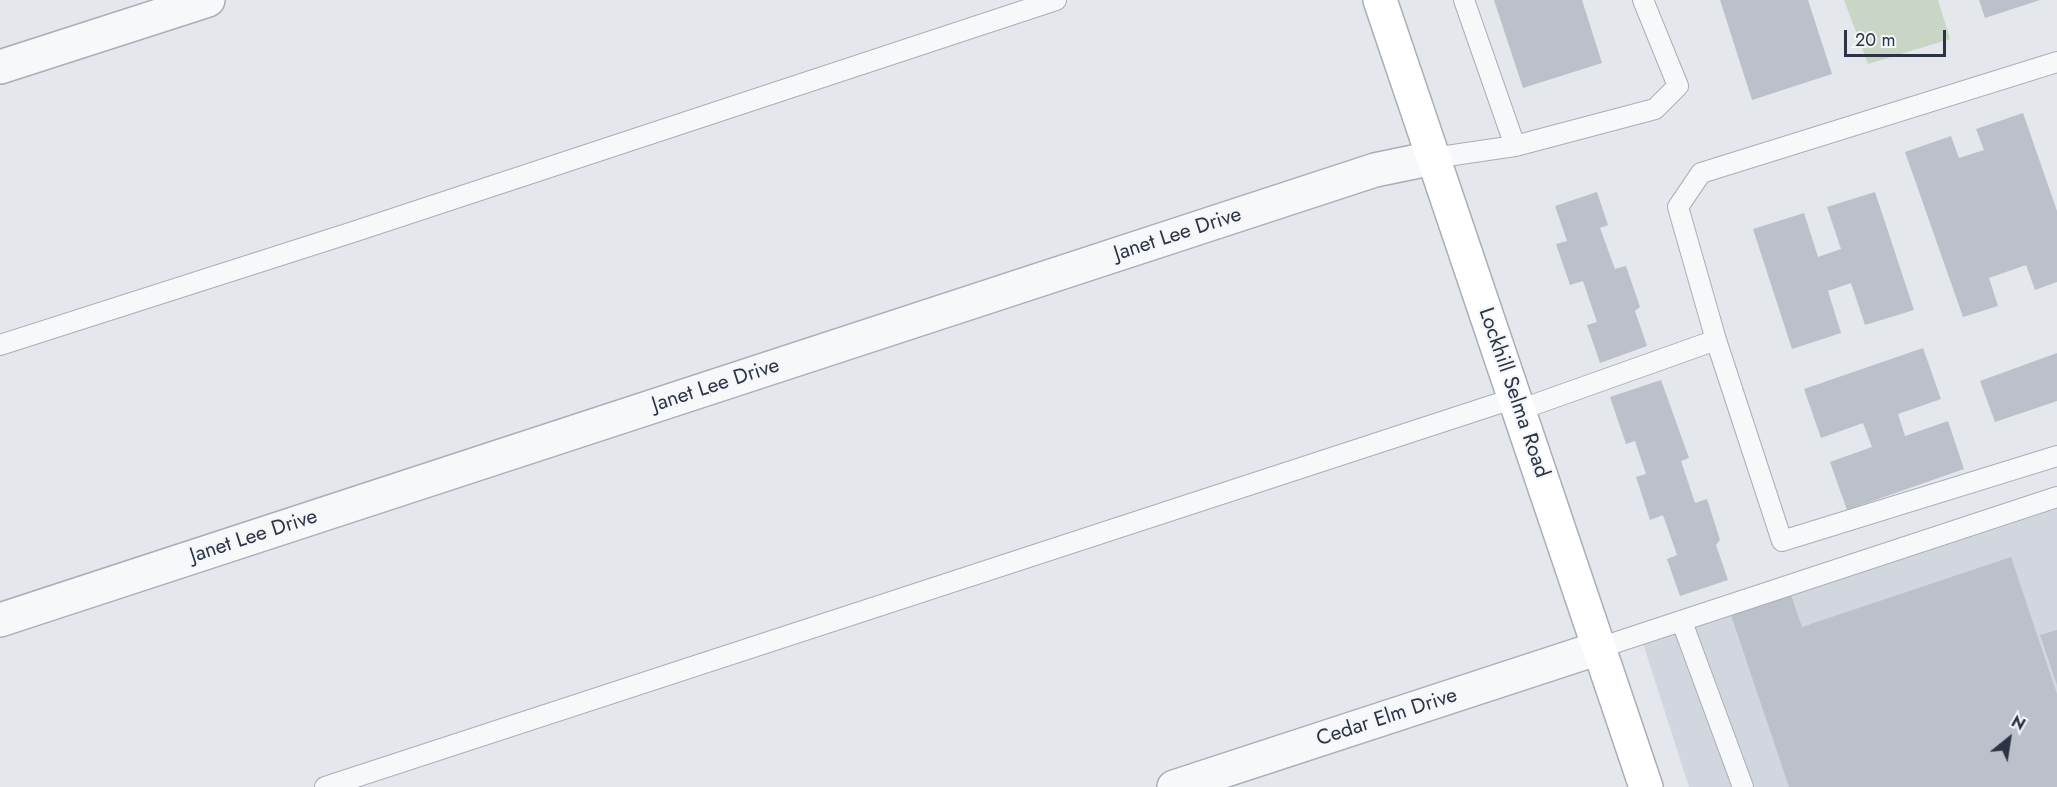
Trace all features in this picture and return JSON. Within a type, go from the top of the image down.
[{"type":"main road","name":"Lockhill Selma Road","points":[[1380,0],[1646,787]]},
{"type":"street","points":[[0,67],[208,0]]},
{"type":"street","name":"Janet Lee Drive","points":[[0,620],[1375,170],[1433,158]]},
{"type":"street","name":"Cedar Elm Drive","points":[[1174,787],[1599,648]]},
{"type":"lane","points":[[0,345],[353,232],[1056,0]]},
{"type":"lane","points":[[1464,0],[1515,146]]},
{"type":"lane","points":[[1433,158],[1515,146],[1655,109],[1678,86],[1643,0]]},
{"type":"lane","points":[[2057,62],[1701,172],[1678,207],[1716,340],[1782,541],[2057,456]]},
{"type":"lane","points":[[325,787],[1716,340]]},
{"type":"lane","points":[[1599,648],[2057,497]]},
{"type":"lane","points":[[1682,622],[1743,787]]},
{"type":"shaded area","points":[[2057,486],[2057,787],[1689,787],[1640,634]]},
{"type":"green space","points":[[1844,0],[1938,0],[1950,39],[1868,64]]},
{"type":"building","points":[[1494,0],[1582,0],[1602,63],[1523,88]]},
{"type":"building","points":[[1720,0],[1808,0],[1832,74],[1752,100]]},
{"type":"building","points":[[1979,0],[2040,0],[1985,18]]},
{"type":"building","points":[[2023,113],[2057,211],[2057,282],[2035,290],[2026,265],[1989,278],[1998,306],[1963,317],[1905,152],[1951,136],[1959,158],[1984,150],[1976,129]]},
{"type":"building","points":[[1597,192],[1608,225],[1600,228],[1615,269],[1626,266],[1640,307],[1635,311],[1647,346],[1600,363],[1587,325],[1597,322],[1583,281],[1570,285],[1556,244],[1567,241],[1555,206]]},
{"type":"building","points":[[1875,192],[1914,310],[1865,325],[1851,283],[1828,291],[1841,333],[1792,349],[1753,229],[1804,213],[1818,257],[1841,249],[1827,207]]},
{"type":"building","points":[[1923,348],[1941,399],[1898,414],[1905,436],[1948,421],[1964,469],[1847,510],[1830,462],[1872,447],[1863,423],[1821,438],[1804,389]]},
{"type":"building","points":[[2057,353],[2057,401],[1995,422],[1980,381]]},
{"type":"building","points":[[1661,380],[1689,458],[1681,461],[1695,503],[1707,499],[1720,540],[1716,545],[1728,580],[1680,596],[1667,559],[1677,555],[1663,515],[1650,520],[1636,477],[1646,474],[1635,441],[1626,444],[1610,397]]},
{"type":"building","points":[[2011,557],[2057,694],[2057,787],[1789,787],[1731,615],[1791,595],[1802,627]]},
{"type":"building","points":[[2057,630],[2057,685],[2040,635]]}]
